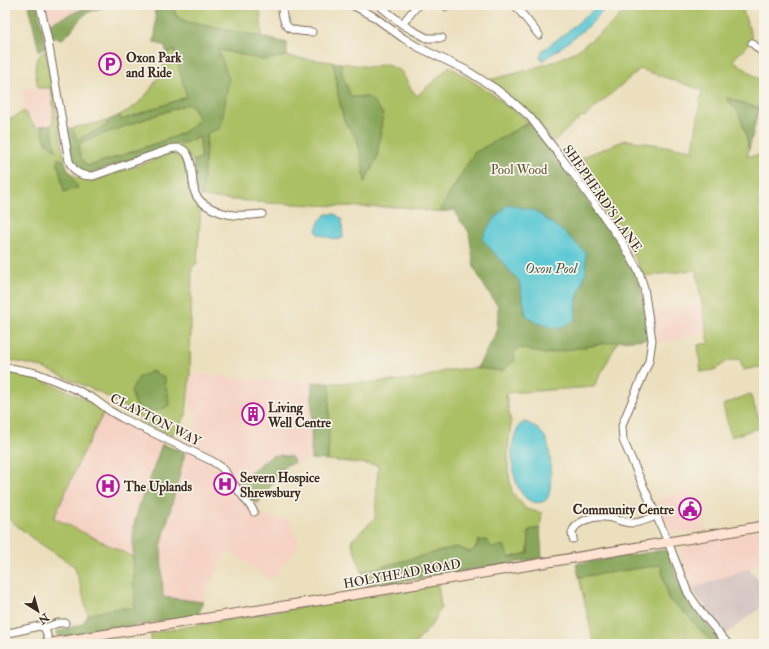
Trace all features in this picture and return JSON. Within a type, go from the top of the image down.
[{"type":"main road","name":"HOLYHEAD ROAD","points":[[47,644],[764,526]]},
{"type":"street","points":[[40,5],[48,41],[69,161],[75,170],[83,176],[93,176],[170,149],[183,149],[190,159],[194,193],[200,201],[220,212],[233,215],[262,214]]},
{"type":"street","points":[[282,5],[283,20],[288,28],[296,31],[312,32]]},
{"type":"street","name":"SHEPHERD'S LANE","points":[[352,5],[373,16],[418,47],[466,70],[513,102],[530,117],[567,165],[624,245],[639,272],[645,295],[652,340],[649,361],[624,420],[622,433],[625,444],[668,542],[688,593],[704,616],[728,644]]},
{"type":"street","points":[[379,5],[402,24],[427,38],[442,38]]},
{"type":"street","points":[[402,24],[416,7],[420,5]]},
{"type":"street","points":[[515,5],[539,35]]},
{"type":"street","points":[[752,43],[764,54]]},
{"type":"street","name":"CLAYTON WAY","points":[[5,367],[36,373],[78,390],[122,418],[212,461],[222,467],[254,512]]},
{"type":"street","points":[[570,535],[580,522],[585,520],[604,516],[633,523],[656,516]]},
{"type":"street","points":[[5,634],[38,626],[44,628],[58,623],[65,623]]},
{"type":"street","points":[[44,628],[47,644]]},
{"type":"shaded area","points":[[45,5],[92,5],[48,24],[48,15]]},
{"type":"shaded area","points":[[50,88],[53,100],[53,125],[41,126],[37,128],[24,111],[22,89]]},
{"type":"shaded area","points":[[702,304],[707,332],[656,344],[650,312]]},
{"type":"shaded area","name":"Severn Hospice Shrewsbury","points":[[190,373],[250,379],[312,382],[311,459],[286,465],[258,503],[259,515],[291,521],[299,545],[270,580],[234,553],[228,552],[206,590],[203,602],[163,598],[161,547],[187,442],[196,419],[188,396]]},
{"type":"shaded area","name":"The Uplands","points":[[105,410],[161,439],[162,444],[133,528],[133,557],[54,518],[83,453]]},
{"type":"shaded area","points":[[688,489],[706,530],[672,534],[655,502]]},
{"type":"shaded area","points":[[764,529],[764,563],[691,589],[678,549],[720,537]]},
{"type":"shaded area","points":[[749,568],[764,587],[764,605],[727,633],[691,589]]},
{"type":"green space","points":[[29,5],[37,5],[46,48],[39,51]]},
{"type":"green space","points":[[92,5],[112,5],[92,11],[85,15],[62,39],[51,37],[48,24]]},
{"type":"green space","points":[[153,5],[172,5],[177,17],[187,22],[287,43],[287,56],[263,60],[218,49],[229,79],[221,128],[207,133],[202,197],[197,191],[193,161],[201,158],[200,137],[88,174],[80,171],[76,166],[73,162],[70,151],[66,129],[72,128],[77,140],[108,125],[107,121],[120,115],[121,120],[187,97],[174,50],[167,53],[165,46],[154,42],[156,23]],"holes":[[[188,104],[193,106],[198,118],[197,121],[191,128],[174,137],[88,166],[81,158],[79,152],[81,142]]]},
{"type":"green space","points":[[172,5],[260,5],[262,37],[187,22],[177,17]]},
{"type":"green space","points":[[631,5],[741,5],[753,40],[733,60],[764,83],[764,96],[759,108],[727,98],[739,113],[749,149],[747,156],[764,155],[764,366],[743,370],[740,359],[727,361],[718,368],[701,372],[698,345],[709,343],[696,270],[644,276],[627,243],[571,165],[588,155],[626,140],[693,150],[702,90],[640,69],[584,117],[582,116],[553,142],[530,112],[489,80],[553,62],[576,51],[606,29]]},
{"type":"green space","points":[[217,49],[263,60],[287,56],[333,62],[338,95],[344,120],[357,139],[362,158],[365,181],[367,97],[351,97],[342,74],[341,63],[370,67],[386,64],[401,71],[417,96],[449,66],[492,94],[530,122],[474,153],[439,212],[402,207],[361,207],[270,203],[202,197],[207,133]]},
{"type":"green space","points":[[174,50],[187,97],[121,120],[120,115],[136,105],[150,90],[165,62],[167,53]]},
{"type":"green space","points":[[46,51],[65,161],[58,159],[72,178],[68,170],[80,179],[94,181],[170,154],[177,155],[185,164],[192,197],[201,207],[197,263],[192,268],[190,373],[186,415],[173,435],[142,423],[138,415],[99,392],[41,367],[5,359],[5,118],[13,118],[24,111],[36,128],[41,126],[46,142],[55,150],[51,125],[53,124],[53,102],[51,88],[38,88],[35,72],[38,58]]},
{"type":"green space","points":[[333,62],[341,63],[342,74],[351,97],[367,97],[374,102],[383,114],[377,158],[365,182],[362,159],[357,139],[344,120],[338,95]]},
{"type":"green space","points":[[726,98],[759,108],[749,149],[739,113]]},
{"type":"green space","points":[[188,104],[193,106],[198,121],[191,128],[174,137],[88,166],[81,158],[79,148],[81,142]]},
{"type":"green space","points":[[107,121],[108,125],[76,140],[72,128]]},
{"type":"green space","name":"Pool Wood","points":[[530,122],[623,250],[635,271],[640,286],[648,328],[648,339],[618,341],[545,354],[520,348],[514,352],[515,360],[502,371],[477,368],[497,332],[498,306],[484,286],[474,267],[469,232],[457,216],[456,210],[439,212],[474,153]],"holes":[[[586,272],[577,299],[575,320],[526,315],[519,281]]]},
{"type":"green space","points":[[51,125],[56,151],[46,142],[41,126]]},
{"type":"green space","points":[[200,137],[201,158],[193,161],[178,145]]},
{"type":"green space","points":[[57,159],[65,161],[68,170],[78,188],[64,192]]},
{"type":"green space","points":[[618,341],[594,387],[506,393],[511,424],[508,451],[508,470],[512,492],[526,509],[542,513],[540,528],[529,530],[528,553],[508,558],[492,548],[486,540],[478,541],[476,548],[470,552],[456,547],[362,572],[351,541],[375,518],[378,465],[328,460],[330,383],[361,383],[418,379],[448,370],[477,368],[502,371],[514,352],[520,348],[545,354]]},
{"type":"green space","points":[[152,371],[165,378],[169,405],[154,411],[138,410],[131,391],[139,377]]},
{"type":"green space","points":[[5,372],[44,381],[105,410],[83,453],[54,518],[133,557],[135,609],[116,609],[88,615],[74,566],[32,538],[5,516]]},
{"type":"green space","points":[[312,382],[330,383],[328,460],[311,459]]},
{"type":"green space","points":[[750,394],[762,427],[731,437],[723,405]]},
{"type":"green space","points":[[162,444],[185,453],[161,547],[163,597],[203,602],[198,615],[74,636],[59,637],[57,632],[82,624],[88,615],[117,609],[135,609],[133,528],[140,503]]},
{"type":"green space","points":[[280,455],[292,457],[294,463],[286,465],[258,503],[251,501],[237,481],[272,456]]},
{"type":"green space","points":[[540,528],[542,558],[367,587],[362,572],[456,547],[470,552],[476,548],[478,541],[486,540],[492,548],[504,545],[509,558],[528,553],[529,530]]},
{"type":"green space","points":[[664,550],[668,552],[682,592],[694,610],[723,644],[713,644],[687,615],[668,599],[661,565],[579,577],[576,564]]},
{"type":"green space","points":[[661,565],[668,599],[687,615],[713,644],[594,644],[579,577]]},
{"type":"green space","points":[[438,584],[441,608],[433,623],[415,644],[151,644],[151,633]]},
{"type":"water","points":[[597,5],[608,5],[590,25],[546,59],[542,60],[540,56],[543,50],[562,36]]},
{"type":"water","name":"Oxon Pool","points":[[508,204],[535,211],[564,232],[586,253],[586,272],[577,299],[575,320],[558,329],[535,322],[526,315],[519,281],[482,239],[490,224]]},
{"type":"water","points":[[327,214],[335,214],[342,219],[343,238],[337,240],[318,234],[316,230],[320,220]]},
{"type":"water","points":[[525,422],[540,431],[548,444],[550,489],[547,498],[542,502],[532,501],[523,495],[517,485],[514,472],[512,459],[515,433],[520,425]]},
{"type":"place","name":"Oxon Park and Ride","points":[[110,64]]},
{"type":"place","name":"Living Well Centre","points":[[253,414]]},
{"type":"place","name":"Severn Hospice Shrewsbury","points":[[225,484]]},
{"type":"place","name":"The Uplands","points":[[108,486]]},
{"type":"place","name":"Community Centre","points":[[690,509]]}]
